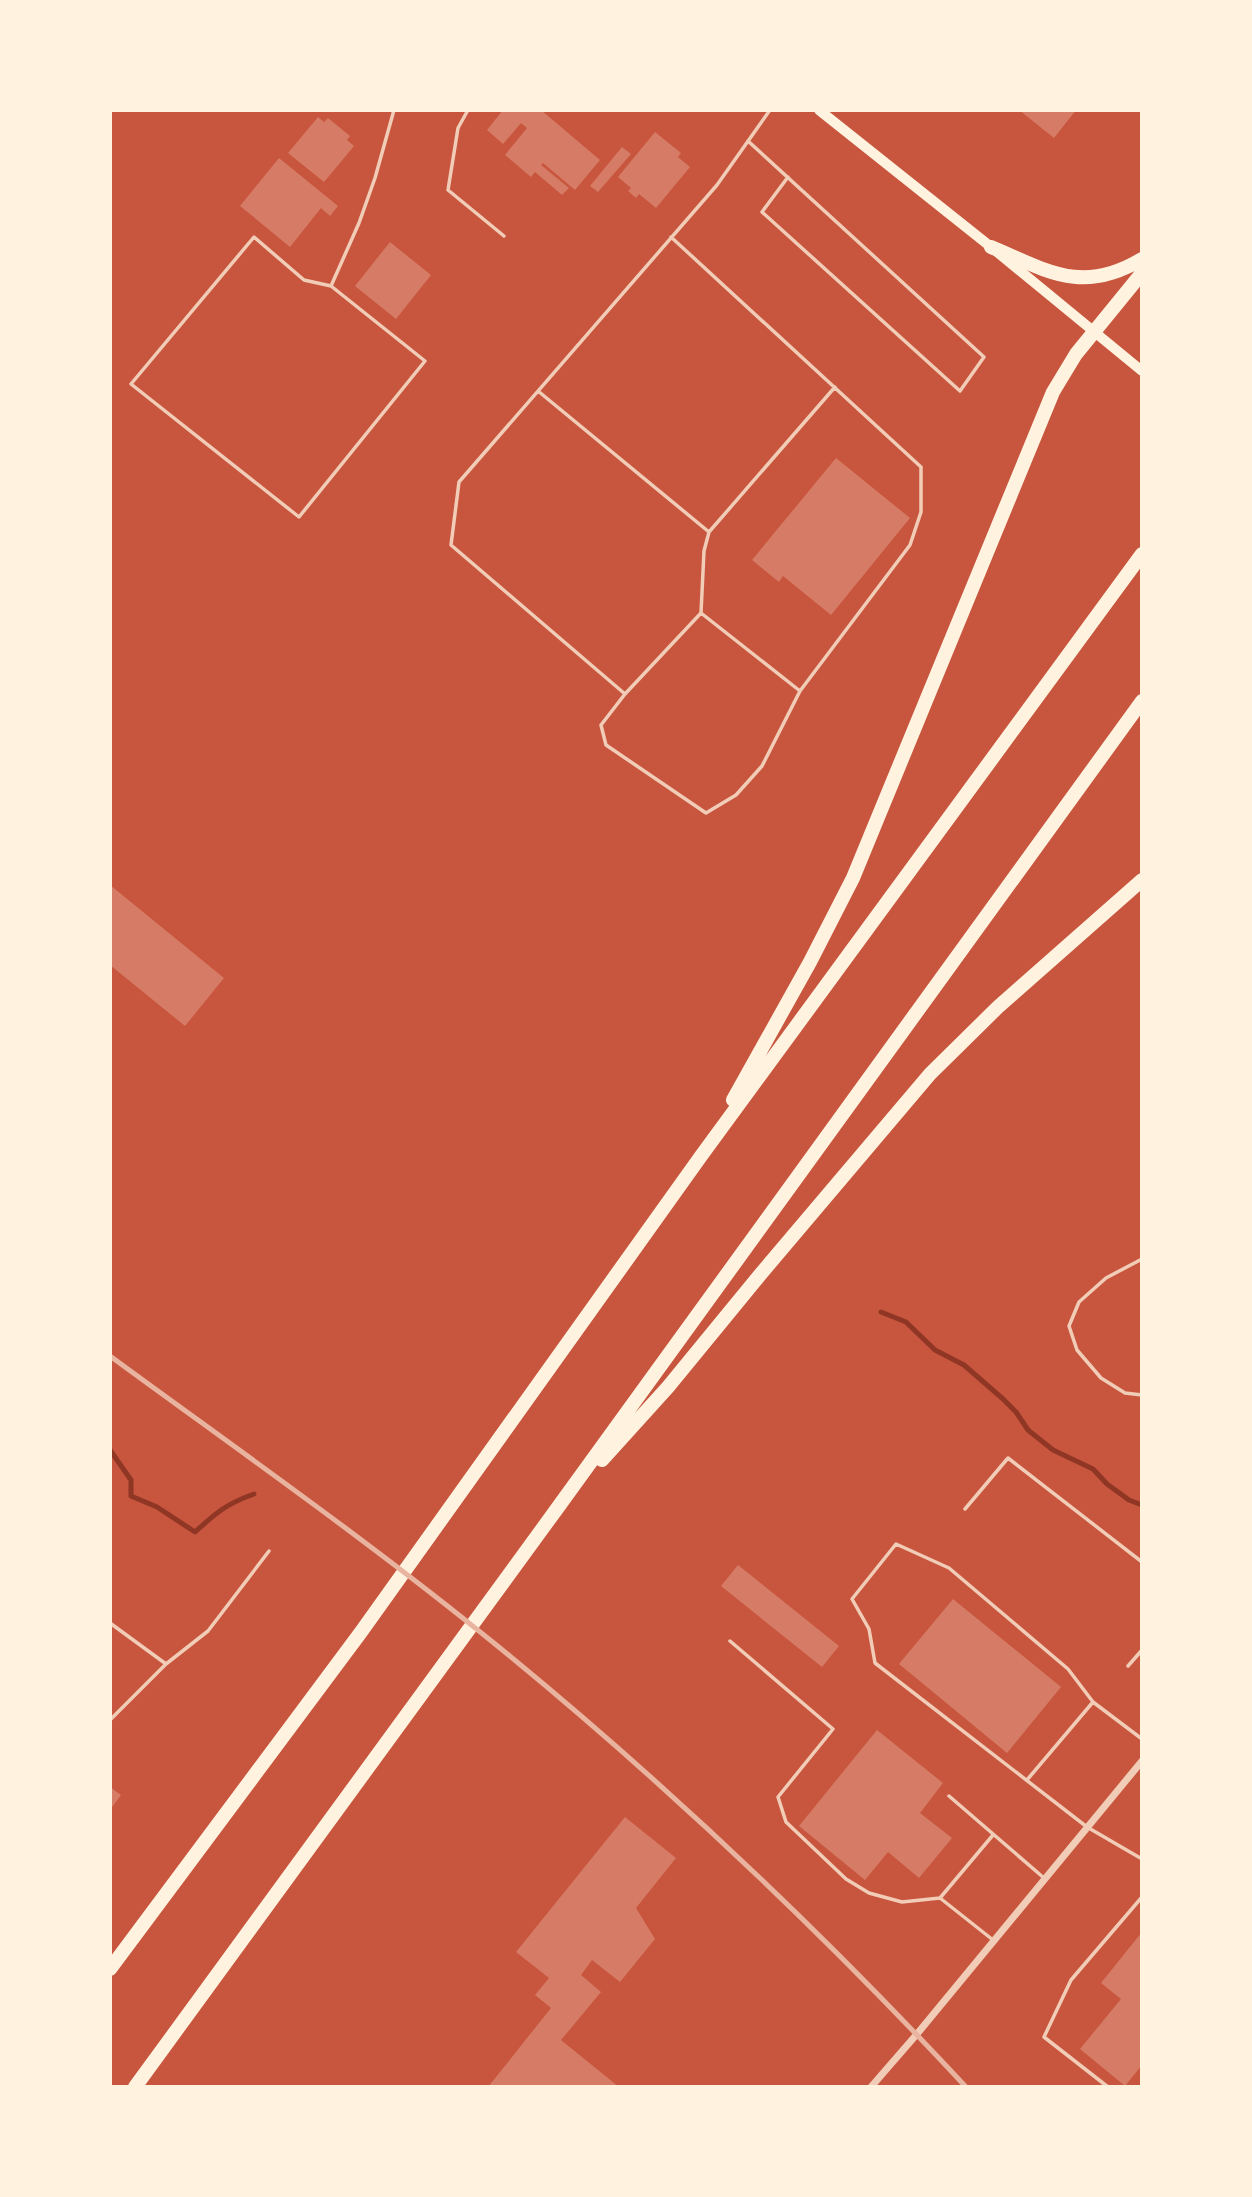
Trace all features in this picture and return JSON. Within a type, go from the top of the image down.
[{"type":"highway","points":[[990,247],[1049,272],[1081,277],[1107,276],[1123,271],[1142,259]]},
{"type":"highway","points":[[701,1156],[794,993],[853,878],[1053,392],[1068,365],[1142,273]]},
{"type":"highway","points":[[110,1969],[361,1632],[701,1156],[1142,554]]},
{"type":"highway","points":[[135,2087],[1142,701]]},
{"type":"highway","points":[[556,1510],[668,1387],[930,1074],[998,1007],[1142,880]]},
{"type":"main road","points":[[819,110],[1142,372]]},
{"type":"street","points":[[871,2087],[1142,1760]]},
{"type":"lane","points":[[331,286],[359,223],[394,110]]},
{"type":"lane","points":[[468,110],[457,128],[448,190],[504,236]]},
{"type":"lane","points":[[625,694],[451,545],[459,482],[716,185],[770,110]]},
{"type":"lane","points":[[748,141],[788,177],[984,357],[960,391],[762,212],[788,177]]},
{"type":"lane","points":[[254,237],[304,280],[331,286],[425,361],[299,517],[131,384],[254,237]]},
{"type":"lane","points":[[671,237],[835,387],[921,467],[921,512],[910,545],[800,691],[762,766],[736,795],[705,813],[606,746],[601,725],[625,694],[701,613],[704,551],[709,532],[835,387]]},
{"type":"lane","points":[[538,391],[709,532]]},
{"type":"lane","points":[[701,613],[800,691]]},
{"type":"lane","points":[[1142,1259],[1106,1278],[1079,1302],[1069,1326],[1077,1350],[1101,1378],[1125,1393],[1142,1395]]},
{"type":"lane","points":[[965,1509],[1008,1458],[1142,1562]]},
{"type":"lane","points":[[1142,1740],[1093,1702],[1068,1669],[950,1568],[896,1544],[852,1599],[869,1629],[876,1663],[1087,1828],[1142,1859]]},
{"type":"lane","points":[[110,1720],[166,1664],[208,1631],[269,1551]]},
{"type":"lane","points":[[110,1623],[166,1664]]},
{"type":"lane","points":[[730,1641],[833,1729],[778,1797],[786,1822],[846,1879],[869,1893],[902,1902],[940,1898],[993,1835]]},
{"type":"lane","points":[[1128,1666],[1142,1650]]},
{"type":"lane","points":[[1027,1780],[1093,1702]]},
{"type":"lane","points":[[949,1796],[1044,1878]]},
{"type":"lane","points":[[1108,2087],[1044,2037],[1071,1980],[1142,1897]]},
{"type":"lane","points":[[940,1898],[993,1940]]},
{"type":"building","points":[[503,110],[541,110],[600,160],[575,190],[543,163],[541,165],[569,188],[562,195],[535,172],[531,177],[505,155],[527,128],[521,123],[503,144],[487,130]]},
{"type":"building","points":[[1019,110],[1076,110],[1054,138]]},
{"type":"building","points":[[318,117],[324,122],[328,118],[350,136],[347,140],[354,146],[324,182],[288,153]]},
{"type":"building","points":[[655,132],[681,153],[678,157],[690,167],[656,208],[639,194],[636,198],[628,191],[631,188],[618,177]]},
{"type":"building","points":[[622,147],[631,154],[598,192],[590,186]]},
{"type":"building","points":[[279,158],[338,206],[330,216],[321,208],[290,247],[240,206]]},
{"type":"building","points":[[390,242],[431,275],[396,319],[355,286]]},
{"type":"building","points":[[836,458],[910,518],[831,615],[783,576],[779,582],[752,560]]},
{"type":"building","points":[[110,885],[224,978],[185,1026],[110,965]]},
{"type":"building","points":[[738,1565],[839,1646],[822,1667],[721,1586]]},
{"type":"building","points":[[953,1599],[1061,1687],[1007,1753],[899,1664]]},
{"type":"building","points":[[877,1730],[943,1783],[920,1813],[952,1838],[919,1878],[888,1852],[865,1880],[799,1826]]},
{"type":"building","points":[[110,1787],[121,1795],[110,1810]]},
{"type":"building","points":[[625,1817],[676,1858],[636,1908],[655,1939],[620,1982],[592,1960],[581,1975],[601,1992],[561,2040],[619,2087],[488,2087],[551,2008],[535,1995],[549,1978],[516,1952]]},
{"type":"building","points":[[1142,1932],[1142,2065],[1125,2086],[1080,2049],[1121,1999],[1101,1983]]},
{"type":"waterway","points":[[881,1312],[906,1322],[935,1350],[964,1365],[1016,1412],[1028,1430],[1053,1450],[1093,1469],[1107,1484],[1129,1500],[1142,1505]]},
{"type":"waterway","points":[[110,1450],[131,1480],[131,1496],[157,1507],[195,1532],[222,1509],[254,1494]]},
{"type":"railway","points":[[110,1356],[404,1572],[561,1699],[682,1805],[798,1915],[966,2087]]}]
